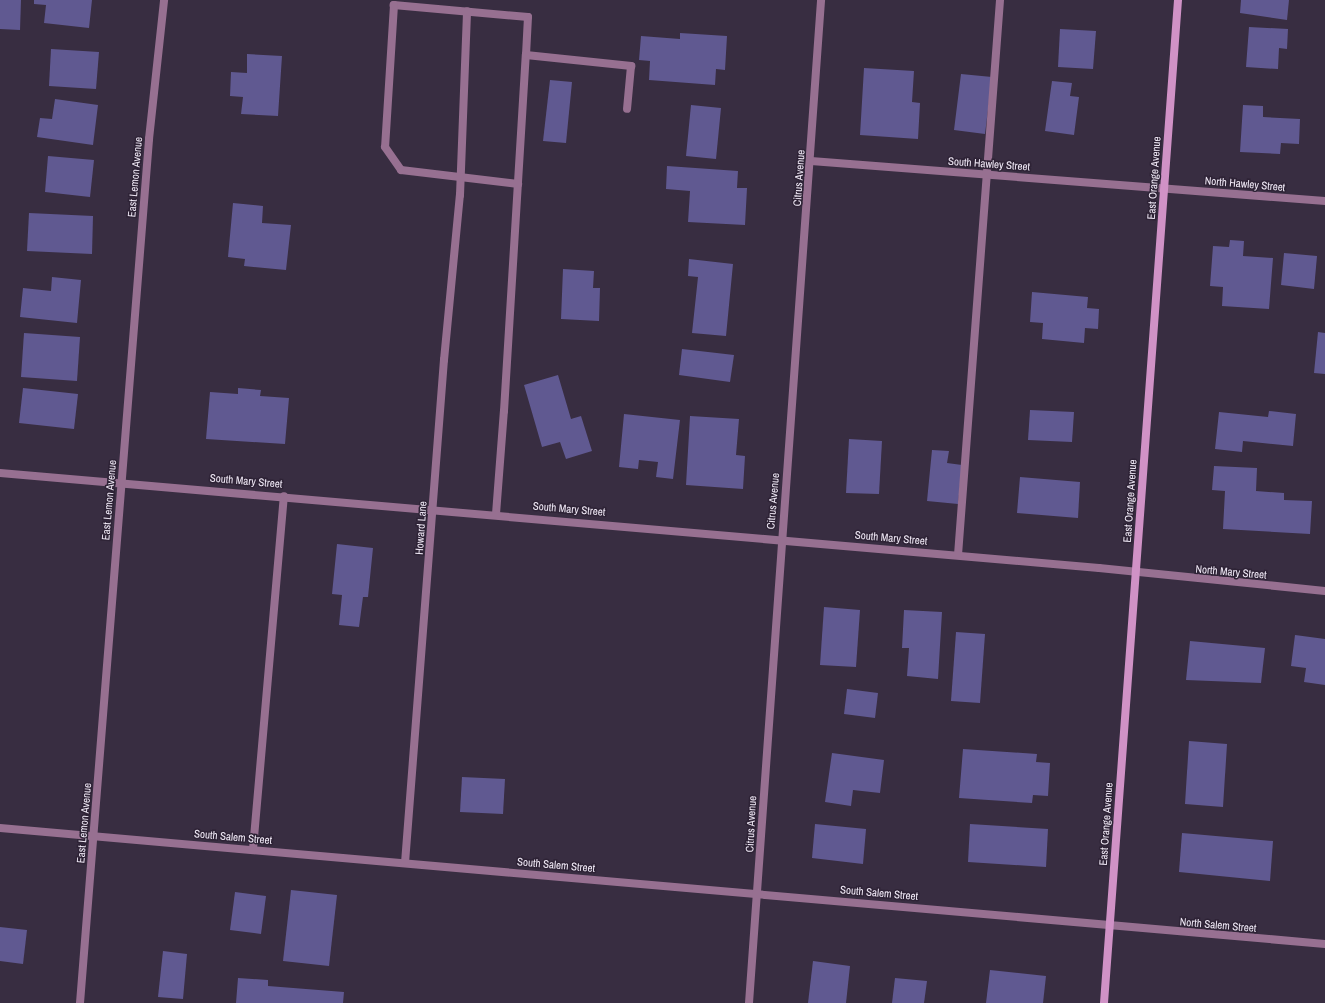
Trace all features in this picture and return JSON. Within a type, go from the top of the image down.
[{"type":"main road","name":"East Orange Avenue","points":[[1104,1003],[1178,0]]},
{"type":"street","name":"East Lemon Avenue","points":[[80,1003],[149,139],[164,0]]},
{"type":"street","name":"Citrus Avenue","points":[[749,1003],[758,893],[781,539],[811,161],[821,0]]},
{"type":"street","points":[[958,555],[1000,0]]},
{"type":"street","points":[[496,514],[518,184],[528,17],[468,11],[423,4],[394,5],[385,147],[401,170],[518,184]]},
{"type":"street","name":"Howard Lane","points":[[405,863],[444,360],[460,195],[468,11]]},
{"type":"street","points":[[526,54],[631,66],[627,109]]},
{"type":"street","name":"South Hawley Street","points":[[811,161],[1164,189]]},
{"type":"street","name":"North Hawley Street","points":[[1164,189],[1325,201]]},
{"type":"street","name":"South Mary Street","points":[[0,473],[433,508],[1135,572]]},
{"type":"street","points":[[253,849],[284,496]]},
{"type":"street","name":"North Mary Street","points":[[1135,572],[1325,591]]},
{"type":"street","name":"South Salem Street","points":[[0,828],[758,893],[1109,925]]},
{"type":"street","name":"North Salem Street","points":[[1109,925],[1325,944]]},
{"type":"building","points":[[0,0],[21,0],[20,30],[0,29]]},
{"type":"building","points":[[34,0],[92,0],[89,28],[44,23],[46,5],[34,4]]},
{"type":"building","points":[[1241,0],[1289,0],[1287,20],[1240,13]]},
{"type":"building","points":[[1249,27],[1288,29],[1287,49],[1279,48],[1278,69],[1246,67]]},
{"type":"building","points":[[1060,29],[1096,31],[1093,69],[1058,67]]},
{"type":"building","points":[[680,33],[727,36],[725,70],[716,69],[715,85],[649,80],[650,61],[639,60],[641,36],[680,39]]},
{"type":"building","points":[[51,49],[99,52],[96,89],[49,86]]},
{"type":"building","points":[[247,54],[282,56],[278,116],[241,114],[243,97],[230,96],[231,72],[247,73]]},
{"type":"building","points":[[864,68],[914,71],[912,102],[920,103],[918,139],[860,135]]},
{"type":"building","points":[[961,74],[992,77],[985,134],[954,130]]},
{"type":"building","points":[[550,80],[572,82],[566,143],[543,141]]},
{"type":"building","points":[[1052,81],[1072,83],[1070,96],[1079,97],[1074,135],[1045,131]]},
{"type":"building","points":[[55,99],[98,105],[93,145],[37,137],[40,118],[52,119]]},
{"type":"building","points":[[691,105],[721,108],[716,159],[686,156]]},
{"type":"building","points":[[1243,105],[1263,106],[1263,117],[1300,119],[1299,144],[1281,143],[1280,154],[1240,152]]},
{"type":"building","points":[[48,156],[94,160],[90,197],[45,192]]},
{"type":"building","points":[[667,166],[738,171],[737,188],[747,188],[745,225],[688,222],[690,191],[666,189]]},
{"type":"building","points":[[233,203],[263,206],[262,223],[291,225],[286,270],[244,266],[245,259],[228,257]]},
{"type":"building","points":[[29,213],[93,216],[92,254],[27,251]]},
{"type":"building","points":[[1230,240],[1244,241],[1243,256],[1273,258],[1269,309],[1222,306],[1223,287],[1210,286],[1213,246],[1229,247]]},
{"type":"building","points":[[1284,253],[1317,256],[1314,289],[1281,285]]},
{"type":"building","points":[[689,259],[733,264],[726,336],[692,333],[698,277],[688,276]]},
{"type":"building","points":[[563,269],[594,271],[593,288],[600,288],[599,321],[561,319]]},
{"type":"building","points":[[52,277],[81,280],[77,323],[20,317],[23,288],[51,291]]},
{"type":"building","points":[[1032,292],[1088,297],[1087,308],[1099,309],[1098,329],[1085,328],[1084,343],[1042,339],[1043,323],[1030,322]]},
{"type":"building","points":[[1318,332],[1325,333],[1325,374],[1314,373]]},
{"type":"building","points":[[24,333],[80,337],[77,381],[21,377]]},
{"type":"building","points":[[682,349],[734,355],[730,382],[679,375]]},
{"type":"building","points":[[558,375],[571,419],[581,416],[592,451],[566,459],[560,442],[542,447],[524,385]]},
{"type":"building","points":[[23,388],[78,394],[74,429],[19,423]]},
{"type":"building","points":[[238,388],[261,390],[260,396],[289,398],[285,444],[206,439],[210,392],[238,394]]},
{"type":"building","points":[[1030,410],[1074,412],[1072,442],[1028,440]]},
{"type":"building","points":[[1269,411],[1296,414],[1293,446],[1243,441],[1242,452],[1215,449],[1219,412],[1268,417]]},
{"type":"building","points":[[624,414],[680,420],[673,479],[656,477],[658,462],[639,460],[638,469],[619,467]]},
{"type":"building","points":[[690,416],[739,419],[736,455],[745,456],[743,489],[686,485]]},
{"type":"building","points":[[849,439],[882,441],[879,494],[846,493]]},
{"type":"building","points":[[932,450],[949,451],[947,463],[962,465],[958,504],[927,501]]},
{"type":"building","points":[[1214,466],[1257,468],[1256,491],[1284,493],[1284,500],[1312,501],[1310,534],[1223,529],[1225,491],[1212,490]]},
{"type":"building","points":[[1020,477],[1080,482],[1078,518],[1017,513]]},
{"type":"building","points":[[337,544],[373,548],[368,597],[363,597],[359,627],[339,625],[342,595],[332,594]]},
{"type":"building","points":[[824,607],[860,610],[856,667],[820,665]]},
{"type":"building","points":[[904,610],[942,612],[938,679],[907,676],[909,648],[902,648]]},
{"type":"building","points":[[956,632],[985,634],[980,703],[951,701]]},
{"type":"building","points":[[1295,635],[1325,639],[1325,685],[1304,682],[1306,668],[1291,666]]},
{"type":"building","points":[[1190,641],[1265,648],[1261,683],[1186,680]]},
{"type":"building","points":[[847,689],[878,693],[875,718],[844,714]]},
{"type":"building","points":[[1189,741],[1227,744],[1223,807],[1185,804]]},
{"type":"building","points":[[963,749],[1037,754],[1036,762],[1050,763],[1048,796],[1033,795],[1032,803],[959,798]]},
{"type":"building","points":[[832,753],[884,760],[880,793],[853,790],[851,806],[825,802]]},
{"type":"building","points":[[462,777],[505,779],[503,814],[460,812]]},
{"type":"building","points":[[815,824],[866,829],[863,864],[812,858]]},
{"type":"building","points":[[970,824],[1048,829],[1046,867],[968,862]]},
{"type":"building","points":[[1182,833],[1273,841],[1270,881],[1179,872]]},
{"type":"building","points":[[291,890],[337,895],[329,966],[283,961]]},
{"type":"building","points":[[235,892],[266,896],[261,934],[230,930]]},
{"type":"building","points":[[0,927],[27,930],[23,964],[0,961]]},
{"type":"building","points":[[163,951],[187,954],[183,999],[158,997]]},
{"type":"building","points":[[813,961],[850,966],[846,1003],[808,1003]]},
{"type":"building","points":[[990,970],[1046,976],[1043,1003],[986,1003]]},
{"type":"building","points":[[238,978],[268,980],[268,986],[344,992],[343,1003],[236,1003]]},
{"type":"building","points":[[895,978],[927,981],[924,1003],[892,1003]]}]
